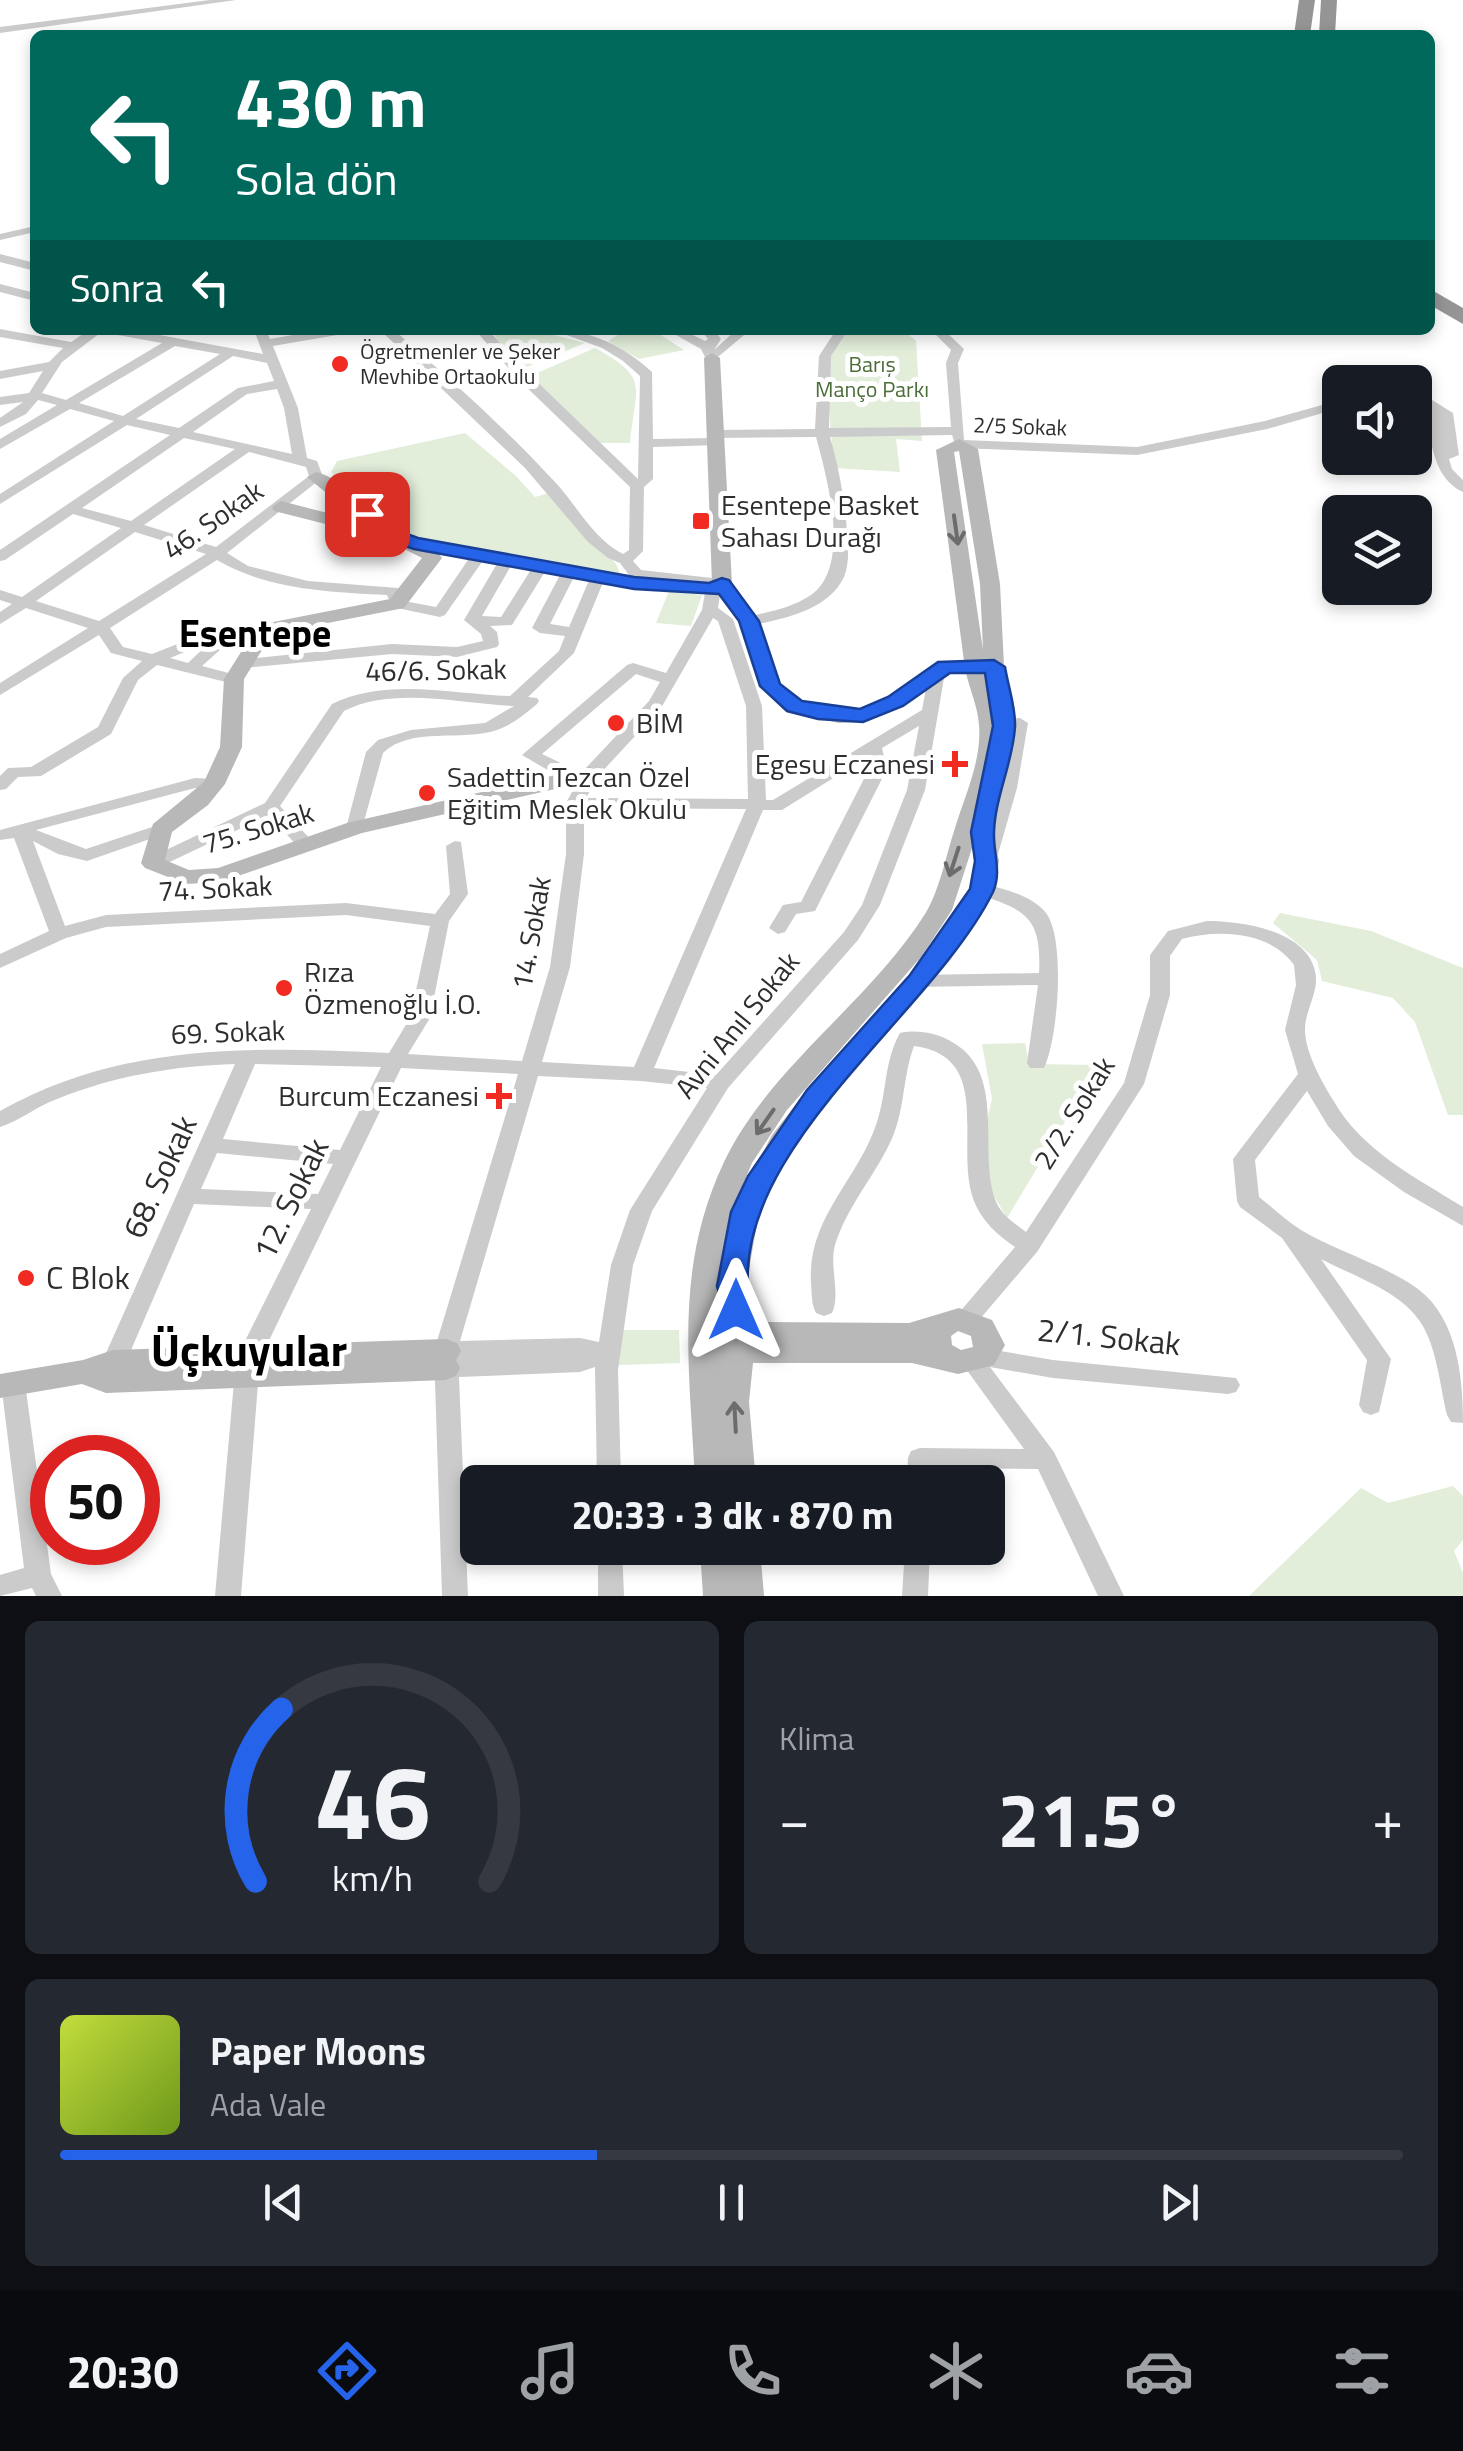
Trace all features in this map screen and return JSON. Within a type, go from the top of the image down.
[{"type":"highway","points":[[1303,30],[1307,0]]},
{"type":"highway","points":[[1327,30],[1329,0]]},
{"type":"highway","points":[[1435,299],[1463,318]]},
{"type":"highway","points":[[1435,319],[1463,338]]},
{"type":"street","points":[[0,30],[231,0]]},
{"type":"street","points":[[0,237],[30,230]]},
{"type":"street","points":[[15,234],[30,237]]},
{"type":"street","points":[[0,258],[30,266]]},
{"type":"street","points":[[0,297],[7,290]]},
{"type":"street","points":[[0,333],[74,346]]},
{"type":"street","points":[[0,423],[24,411],[38,396],[53,365],[90,335]]},
{"type":"street","points":[[135,335],[273,360]]},
{"type":"street","points":[[392,335],[456,391],[552,487],[608,555],[625,560],[636,574],[716,586],[749,621],[770,686],[794,706],[839,716],[863,716],[895,702],[945,667],[984,667]]},
{"type":"street","points":[[486,335],[637,486],[636,550],[625,560]]},
{"type":"street","points":[[581,335],[595,338],[634,361],[647,375],[646,478],[637,486]]},
{"type":"street","points":[[680,335],[709,353]]},
{"type":"street","points":[[709,353],[715,339],[712,335]]},
{"type":"street","points":[[709,353],[736,335]]},
{"type":"street","points":[[749,621],[785,614],[818,598],[836,577],[841,556],[836,484],[822,432],[825,356],[839,335]]},
{"type":"street","points":[[739,1465],[734,1402],[738,1342],[732,1286],[745,1212],[762,1176],[816,1097],[918,981],[982,890],[986,861],[982,832],[997,726],[984,667],[990,584],[970,449],[959,438],[952,364],[958,349],[943,335]]},
{"type":"street","points":[[262,337],[291,408],[300,460]]},
{"type":"street","points":[[4,439],[172,343]]},
{"type":"street","points":[[0,500],[230,352]]},
{"type":"street","name":"14. Sokak","points":[[455,1596],[445,1359],[560,967],[575,854],[575,804],[590,774],[654,704],[710,610],[716,586],[709,353]]},
{"type":"street","points":[[3,373],[53,365]]},
{"type":"street","points":[[0,557],[245,390],[281,384]]},
{"type":"street","points":[[0,402],[38,396],[312,464],[316,478],[332,484],[389,534]]},
{"type":"street","name":"2/5 Sokak","points":[[959,438],[1177,436],[1322,400]]},
{"type":"street","points":[[1432,403],[1446,414],[1454,464],[1463,478]]},
{"type":"street","name":"2/5 Sokak","points":[[959,438],[1137,451],[1267,425],[1322,409]]},
{"type":"street","points":[[1432,413],[1444,470],[1463,488]]},
{"type":"street","points":[[645,443],[822,432],[959,438]]},
{"type":"street","points":[[0,619],[246,448]]},
{"type":"street","name":"46. Sokak","points":[[0,690],[218,554],[316,478]]},
{"type":"street","points":[[281,506],[414,543],[479,555],[634,583],[716,586]]},
{"type":"street","points":[[72,510],[218,554],[243,569],[308,586],[393,591],[397,604]]},
{"type":"street","points":[[397,604],[432,558],[414,543]]},
{"type":"street","points":[[0,785],[14,772],[35,772],[105,730],[132,678],[154,659],[212,635],[397,604],[440,612],[479,555]]},
{"type":"street","points":[[472,620],[507,560]]},
{"type":"street","points":[[472,620],[506,622],[540,566]]},
{"type":"street","points":[[568,571],[540,628],[575,632]]},
{"type":"street","name":"46/6. Sokak","points":[[272,806],[338,708],[353,698],[390,693],[514,701],[566,653],[598,576]]},
{"type":"street","points":[[0,595],[102,627],[116,650],[189,670],[239,671],[392,649],[457,652],[491,644],[489,632],[472,620]]},
{"type":"street","points":[[640,1074],[758,804],[754,706],[724,619],[710,610]]},
{"type":"street","points":[[189,670],[216,646],[264,628]]},
{"type":"street","name":"75. Sokak","points":[[264,628],[239,671],[231,747],[214,784],[161,829],[153,864],[186,877],[222,875],[355,828],[590,774]]},
{"type":"street","points":[[564,778],[557,768],[531,755],[633,668],[670,680]]},
{"type":"street","points":[[0,671],[24,678]]},
{"type":"street","name":"Avni Anıl Sokak","points":[[609,1465],[609,1354],[622,1265],[641,1210],[722,1082],[851,936],[871,904],[916,790],[938,672]]},
{"type":"street","points":[[355,828],[375,752],[382,744],[406,736],[488,728],[532,700],[524,692]]},
{"type":"street","points":[[575,804],[776,806],[928,714]]},
{"type":"street","points":[[710,1465],[700,1302],[710,1242],[738,1160],[778,1103],[912,950],[940,910],[997,726]]},
{"type":"street","points":[[778,928],[790,909],[808,907],[832,865],[878,769],[874,746]]},
{"type":"street","points":[[0,835],[195,783],[214,784]]},
{"type":"street","points":[[153,864],[272,806],[306,845]]},
{"type":"street","points":[[20,829],[88,856],[161,829]]},
{"type":"street","points":[[20,829],[59,934]]},
{"type":"street","name":"12. Sokak","points":[[228,1596],[247,1368],[395,1060],[420,1018],[440,921],[459,894],[455,846]]},
{"type":"street","points":[[982,890],[1019,902],[1039,916],[1050,941],[1037,1063]]},
{"type":"street","name":"74. Sokak","points":[[0,962],[59,934],[106,921],[346,909],[440,921]]},
{"type":"street","name":"2/2. Sokak","points":[[961,1344],[1134,1084],[1160,994],[1160,955],[1175,935],[1210,927],[1254,932],[1286,947],[1302,962],[1306,977],[1295,1036],[1310,1074]]},
{"type":"street","points":[[918,981],[1046,979]]},
{"type":"street","points":[[824,1307],[823,1248],[888,1120],[900,1052],[907,1038],[933,1038],[957,1052],[980,1097],[976,1141],[983,1196],[996,1222],[1029,1246]]},
{"type":"street","name":"69. Sokak","points":[[0,1120],[29,1101],[107,1072],[176,1059],[249,1055],[395,1060],[722,1082]]},
{"type":"street","name":"68. Sokak","points":[[101,1371],[189,1196],[249,1055]]},
{"type":"street","points":[[1460,1415],[1431,1319],[1411,1296],[1332,1258],[1248,1201],[1244,1158],[1310,1074],[1335,1121],[1369,1156],[1463,1218]]},
{"type":"street","points":[[212,1145],[347,1158]]},
{"type":"street","points":[[189,1196],[325,1202]]},
{"type":"street","points":[[1290,1232],[1379,1359],[1371,1405]]},
{"type":"street","points":[[700,1302],[738,1342]]},
{"type":"street","points":[[703,1385],[738,1342]]},
{"type":"street","name":"2/1. Sokak","points":[[738,1342],[912,1351],[961,1344],[1053,1368],[1228,1385]]},
{"type":"street","points":[[961,1344],[1045,1459],[1112,1596]]},
{"type":"street","points":[[0,1586],[44,1586],[7,1385],[101,1371],[445,1359],[580,1363],[609,1354]]},
{"type":"street","points":[[920,1465],[920,1458],[1045,1459]]},
{"type":"street","points":[[611,1565],[612,1596]]},
{"type":"street","points":[[717,1565],[720,1596]]},
{"type":"street","points":[[745,1565],[747,1596]]},
{"type":"street","points":[[915,1596],[916,1565]]},
{"type":"green space","points":[[494,335],[554,335],[585,343],[527,367],[510,356]]},
{"type":"green space","points":[[618,335],[661,335],[684,350],[639,359],[608,341]]},
{"type":"green space","name":"Barış Manço Parkı","points":[[841,335],[909,335],[916,341],[922,441],[896,439],[900,472],[834,468],[827,356]]},
{"type":"green space","points":[[595,348],[632,376],[636,395],[630,443],[600,443],[530,376]]},
{"type":"green space","points":[[465,433],[535,497],[549,493],[616,564],[621,576],[419,539],[374,512],[331,472],[337,461]]},
{"type":"green space","points":[[669,591],[702,595],[691,626],[656,623]]},
{"type":"green space","points":[[1280,913],[1371,931],[1463,968],[1463,1115],[1448,1115],[1415,1022],[1393,998],[1322,981],[1317,960],[1273,923]]},
{"type":"green space","points":[[1025,1043],[1029,1064],[1099,1065],[1007,1218],[991,1191],[984,1133],[992,1099],[982,1044]]},
{"type":"green space","points":[[621,1330],[679,1330],[680,1363],[619,1365]]},
{"type":"green space","points":[[1453,1486],[1463,1496],[1463,1540],[1454,1551],[1463,1573],[1463,1596],[1249,1596],[1361,1488],[1388,1503]]},
{"type":"place","name":"Ögretmenler ve Şeker Mevhibe Ortaokulu","points":[[340,364]]},
{"type":"place","name":"Esentepe Basket Sahası Durağı","points":[[701,521]]},
{"type":"place","name":"BİM","points":[[616,723]]},
{"type":"place","name":"Egesu Eczanesi","points":[[955,764]]},
{"type":"place","name":"Sadettin Tezcan Özel Eğitim Meslek Okulu","points":[[427,793]]},
{"type":"place","name":"Rıza Özmenoğlu İ.O.","points":[[284,988]]},
{"type":"place","name":"Burcum Eczanesi","points":[[499,1096]]},
{"type":"place","name":"C Blok","points":[[26,1278]]},
{"type":"district","name":"Esentepe","points":[[255,634]]},
{"type":"district","name":"Üçkuyular","points":[[249,1350]]},
{"type":"route","points":[[367,514],[389,534],[414,543],[634,583],[713,590],[722,584],[749,621],[770,686],[794,706],[818,712],[863,716],[895,702],[945,667],[994,667],[1004,726],[982,832],[986,861],[982,890],[918,981],[816,1097],[762,1176],[745,1212],[732,1286],[736,1310]]}]
